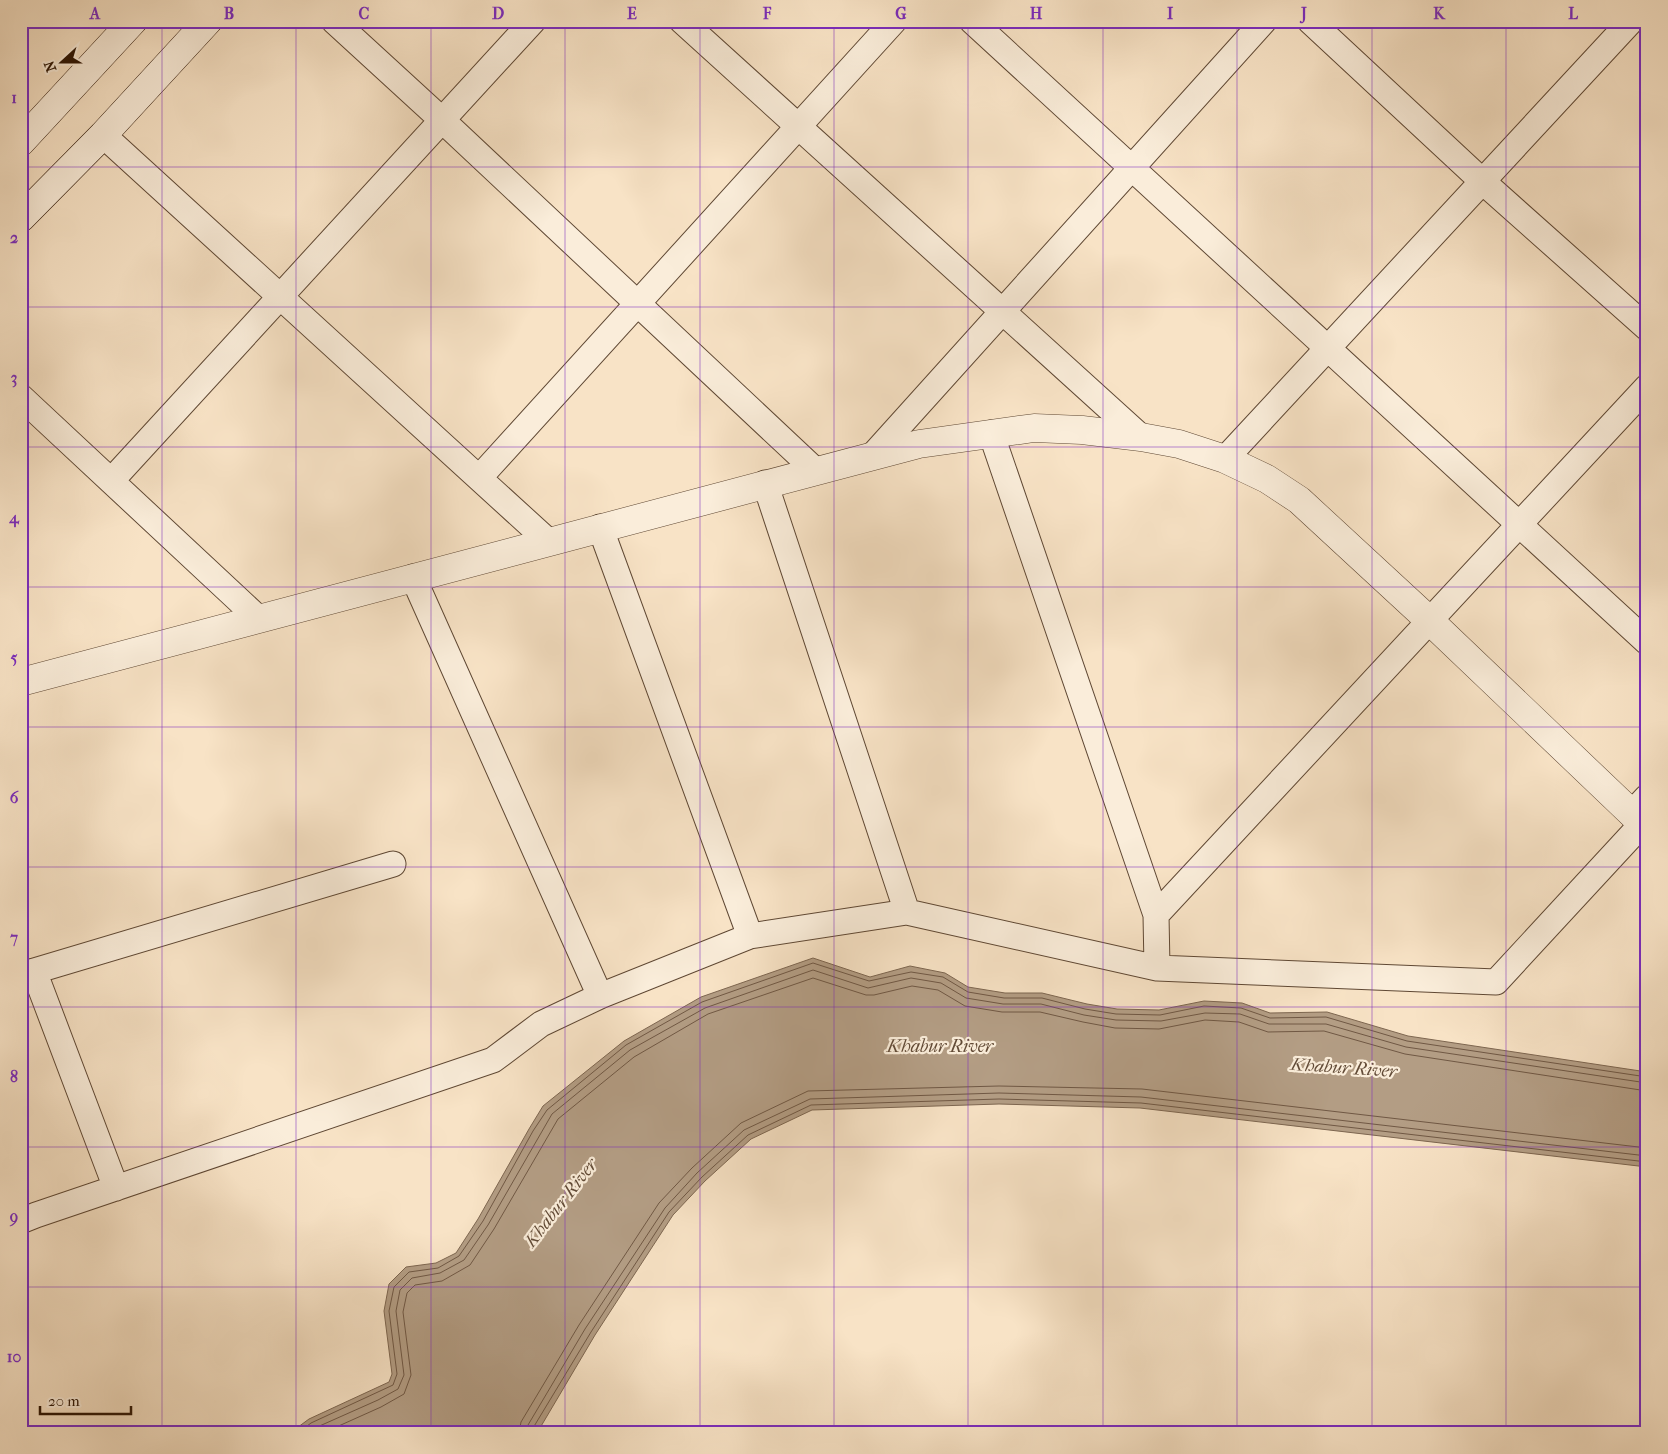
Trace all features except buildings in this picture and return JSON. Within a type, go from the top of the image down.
[{"type":"street","points":[[21,142],[133,21]]},
{"type":"street","points":[[21,218],[103,135],[208,21]]},
{"type":"street","points":[[334,21],[815,470]]},
{"type":"street","points":[[112,481],[532,21]]},
{"type":"street","points":[[682,21],[1141,437]]},
{"type":"street","points":[[479,478],[894,21]]},
{"type":"street","points":[[972,21],[1647,642]]},
{"type":"street","points":[[873,455],[1264,21]]},
{"type":"street","points":[[1310,21],[1482,181],[1647,328]]},
{"type":"street","points":[[1225,459],[1631,21]]},
{"type":"street","points":[[1643,21],[1647,24]]},
{"type":"street","points":[[103,135],[549,542]]},
{"type":"street","points":[[1156,915],[1647,387]]},
{"type":"street","points":[[21,397],[259,618]]},
{"type":"street","points":[[21,682],[815,470],[919,444],[1034,428],[1082,430],[1179,444],[1225,459],[1267,479],[1299,500],[1642,816],[1496,982],[1157,968],[907,912],[750,936],[600,996],[541,1024],[493,1060],[21,1221]]},
{"type":"street","points":[[991,433],[1156,915],[1157,968]]},
{"type":"street","points":[[765,484],[907,912]]},
{"type":"street","points":[[600,527],[750,936]]},
{"type":"street","points":[[413,577],[600,996]]},
{"type":"street","points":[[116,1188],[28,973],[393,864]]},
{"type":"water","name":"Khabur River","points":[[813,958],[870,977],[910,966],[945,973],[968,987],[1005,993],[1042,993],[1117,1009],[1159,1010],[1204,1001],[1242,1003],[1270,1013],[1327,1012],[1408,1036],[1647,1072],[1647,1167],[1140,1108],[999,1104],[812,1110],[751,1139],[705,1181],[673,1215],[595,1335],[537,1433],[290,1433],[309,1419],[389,1382],[392,1374],[384,1311],[389,1284],[406,1267],[436,1263],[456,1253],[478,1219],[543,1106],[624,1041],[701,997]]}]
